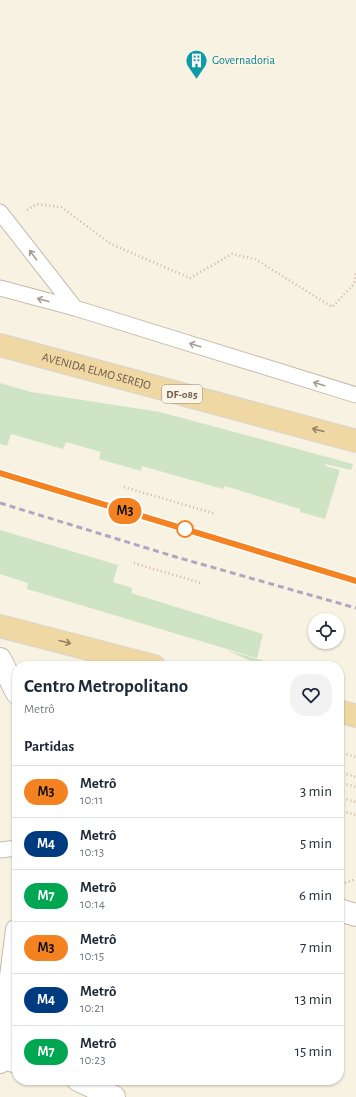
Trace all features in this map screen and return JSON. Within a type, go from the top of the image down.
[{"type":"main road","name":"AVENIDA ELMO SEREJO","points":[[0,345],[356,441]]},
{"type":"main road","points":[[0,612],[42,636]]},
{"type":"main road","points":[[0,626],[135,661]]},
{"type":"main road","points":[[344,712],[356,716]]},
{"type":"street","points":[[0,659],[12,682]]},
{"type":"street","points":[[344,911],[356,915]]},
{"type":"street","points":[[6,1060],[12,989]]},
{"type":"street","points":[[89,1085],[114,1097]]},
{"type":"lane","points":[[4,217],[75,308]]},
{"type":"lane","points":[[0,288],[75,308],[356,395]]},
{"type":"lane","points":[[0,850],[12,849]]},
{"type":"path","points":[[4,217],[37,204],[61,207],[111,244],[190,278],[232,254],[255,259],[332,306],[354,284],[356,272]]},
{"type":"path","points":[[124,487],[216,514]]},
{"type":"path","points":[[134,563],[201,583]]},
{"type":"path","points":[[344,753],[356,757]]},
{"type":"path","points":[[344,773],[356,776]]},
{"type":"path","points":[[344,783],[356,787]]},
{"type":"path","points":[[344,798],[356,802]]},
{"type":"path","points":[[344,811],[356,815]]},
{"type":"path","points":[[344,883],[356,879]]},
{"type":"green space","points":[[0,383],[31,392],[160,412],[353,464],[351,470],[325,464],[325,466],[340,470],[325,519],[300,512],[300,509],[225,486],[223,489],[142,466],[141,471],[99,459],[101,452],[66,442],[63,449],[11,434],[7,446],[0,444]]},
{"type":"green space","points":[[0,530],[118,565],[113,582],[132,588],[131,593],[263,634],[257,658],[27,589],[28,583],[0,574]]},
{"type":"green space","points":[[227,650],[265,661],[250,661]]},
{"type":"railway","points":[[0,473],[356,581]]},
{"type":"railway","points":[[0,503],[176,557],[356,608]]},
{"type":"metro line","name":"M3","points":[[0,473],[356,581]]},
{"type":"place","name":"Governadoria","points":[[196,80]]}]
